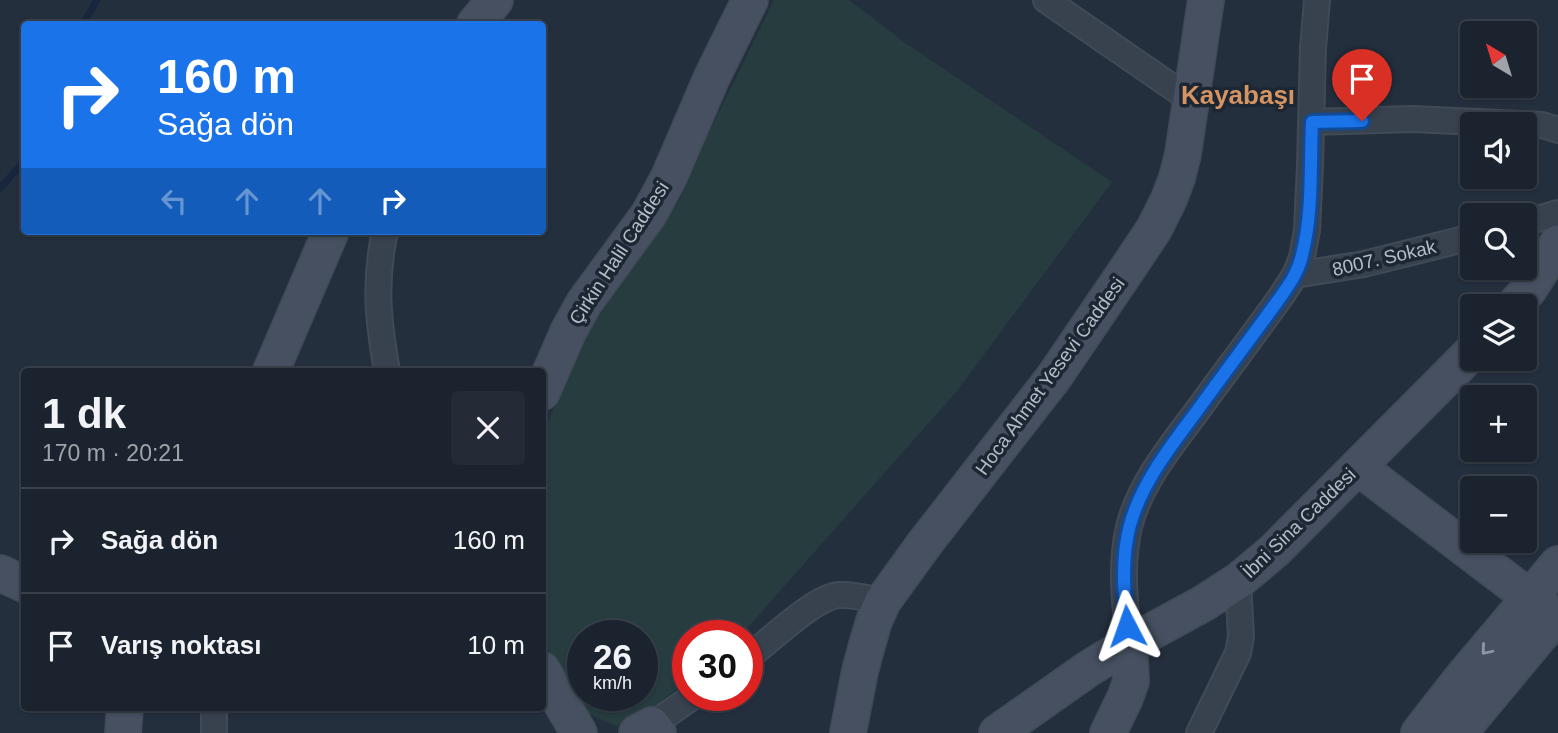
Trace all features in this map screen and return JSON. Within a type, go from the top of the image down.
[{"type":"street","points":[[478,21],[495,0]]},
{"type":"street","name":"Çirkin Halil Caddesi","points":[[546,383],[584,303],[649,214],[669,177],[712,77],[750,0]]},
{"type":"street","points":[[1046,0],[1191,100]]},
{"type":"street","name":"Hoca Ahmet Yesevi Caddesi","points":[[848,733],[860,671],[874,621],[883,601],[1054,377],[1154,229],[1177,178],[1183,154],[1206,0]]},
{"type":"street","points":[[1108,733],[1131,681],[1124,576],[1129,527],[1138,502],[1175,440],[1269,314],[1295,275],[1302,257],[1307,230],[1317,0]]},
{"type":"street","points":[[1312,122],[1413,119],[1460,121]]},
{"type":"street","points":[[1537,125],[1558,130]]},
{"type":"street","points":[[1537,219],[1558,214]]},
{"type":"street","points":[[272,368],[329,235]]},
{"type":"street","points":[[384,235],[377,289],[387,368]]},
{"type":"street","name":"8007. Sokak","points":[[1295,275],[1364,264],[1460,240]]},
{"type":"street","points":[[1525,294],[1558,243]]},
{"type":"street","name":"İbni Sina Caddesi","points":[[997,733],[1088,669],[1238,581],[1274,551],[1460,364]]},
{"type":"street","points":[[1358,467],[1550,611]]},
{"type":"street","points":[[1459,733],[1550,611],[1558,564]]},
{"type":"street","points":[[0,573],[21,583]]},
{"type":"street","points":[[1199,733],[1238,653],[1241,637],[1238,581]]},
{"type":"street","points":[[763,645],[826,598],[837,595],[883,601]]},
{"type":"street","points":[[1419,733],[1550,611]]},
{"type":"street","points":[[546,677],[579,733]]},
{"type":"street","points":[[123,733],[125,711]]},
{"type":"street","points":[[214,711],[214,733]]},
{"type":"street","points":[[649,730],[674,711]]},
{"type":"green space","points":[[774,0],[849,0],[904,42],[1112,182],[957,391],[754,620],[672,620],[672,693],[658,704],[658,620],[567,620],[567,692],[546,644],[546,427],[590,319],[640,258],[681,197],[709,132]]},
{"type":"green space","points":[[586,711],[650,711],[640,719],[616,726]]},
{"type":"waterway","points":[[85,21],[97,0]]},
{"type":"waterway","points":[[0,188],[21,165]]},
{"type":"district","name":"Kayabaşı","points":[[1238,95]]},
{"type":"route","points":[[1127,626],[1124,576],[1126,547],[1129,527],[1138,502],[1175,440],[1282,295],[1295,275],[1302,257],[1307,230],[1312,122],[1362,121]]}]
